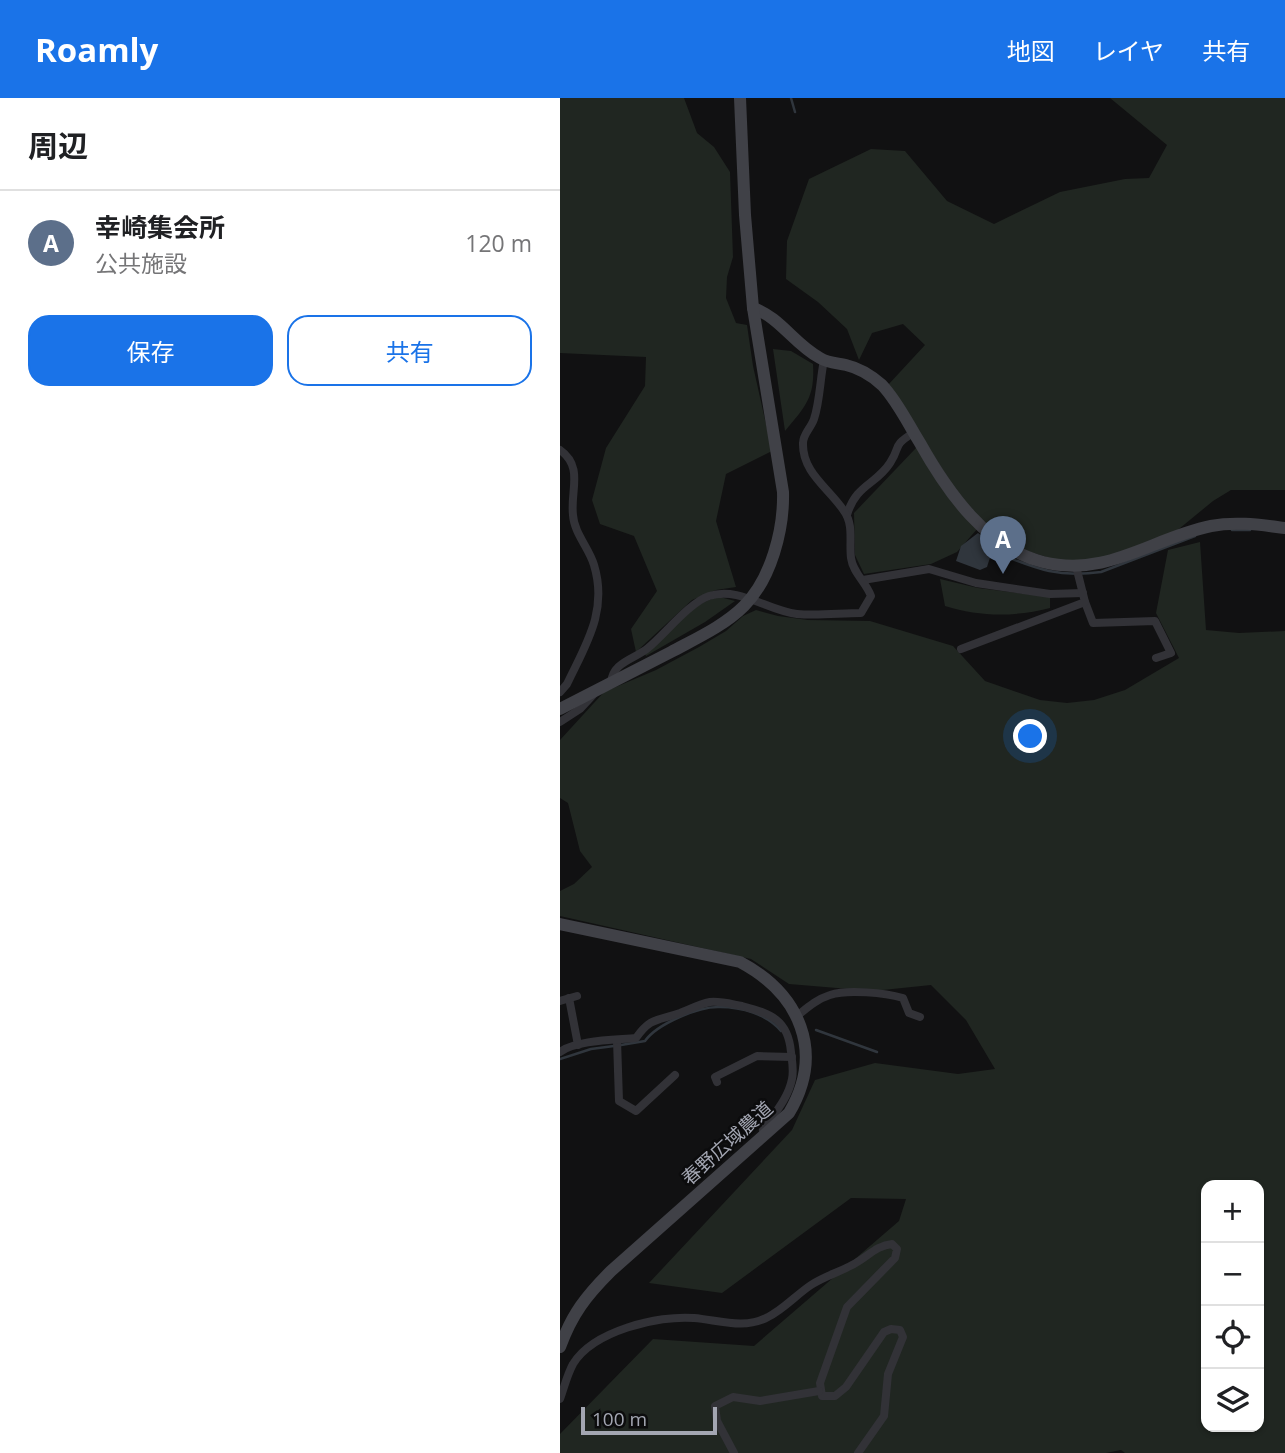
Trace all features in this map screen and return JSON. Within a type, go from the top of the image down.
[{"type":"street","points":[[560,709],[692,641],[733,616],[751,599],[772,557],[783,510],[780,466],[752,308],[740,98]]},
{"type":"street","points":[[752,308],[764,312],[813,354],[824,360],[862,370],[881,384],[894,400],[943,484],[988,531],[1018,552],[1040,562],[1064,567],[1095,566],[1214,525],[1245,523],[1285,528]]},
{"type":"street","points":[[611,683],[617,667],[647,649],[707,596],[719,594],[751,599],[796,614],[861,613],[867,607],[871,596],[851,559],[847,515],[812,474],[804,456],[803,441],[814,421],[824,360]]},
{"type":"street","points":[[847,515],[857,492],[890,464],[898,442],[913,433]]},
{"type":"street","points":[[560,450],[568,456],[575,468],[572,513],[574,524],[594,566],[600,596],[598,616],[567,684],[560,692]]},
{"type":"street","points":[[1076,566],[1093,623],[1155,621],[1171,653],[1156,658]]},
{"type":"street","points":[[863,580],[929,569],[976,583],[1084,597]]},
{"type":"street","points":[[961,649],[1084,597]]},
{"type":"street","points":[[560,722],[580,709],[597,690]]},
{"type":"street","name":"春野広域農道","points":[[560,925],[740,962],[758,971],[788,1000],[803,1033],[806,1055],[805,1075],[789,1113],[586,1296],[570,1322],[560,1347]]},
{"type":"street","points":[[797,1016],[815,1002],[832,994],[859,993],[890,994],[903,998],[909,1013],[920,1017]]},
{"type":"street","points":[[569,998],[578,1045]]},
{"type":"street","points":[[560,1052],[566,1047],[636,1038],[646,1024],[656,1018],[707,1003],[722,1002],[766,1013],[789,1034],[792,1080],[782,1104],[763,1130],[761,1140]]},
{"type":"street","points":[[617,1040],[619,1101],[636,1111],[674,1075]]},
{"type":"street","points":[[717,1082],[715,1077],[757,1056],[792,1057]]},
{"type":"street","points":[[560,1399],[573,1365],[582,1354],[620,1330],[633,1325],[688,1318],[743,1324],[759,1321],[768,1318],[811,1285],[857,1263],[880,1247],[892,1244],[896,1246],[895,1258],[846,1307],[822,1373],[822,1396],[835,1396],[846,1387],[884,1332],[891,1329],[900,1330],[903,1337],[888,1374],[884,1416],[858,1453]]},
{"type":"street","points":[[734,1453],[717,1421],[715,1406],[733,1396],[760,1401],[820,1391]]},
{"type":"shaded area","points":[[560,98],[684,98],[697,133],[714,147],[730,172],[733,257],[727,277],[726,298],[736,323],[747,325],[772,451],[726,474],[716,521],[736,587],[716,590],[692,600],[636,652],[631,629],[657,591],[634,536],[600,524],[592,500],[606,448],[645,386],[646,357],[560,353]]},
{"type":"shaded area","points":[[1110,98],[1285,98],[1285,490],[1231,490],[1174,533],[1094,561],[1060,561],[1024,550],[981,519],[963,501],[888,385],[925,345],[903,324],[872,333],[859,360],[847,329],[818,302],[786,279],[787,241],[809,179],[871,149],[905,151],[947,201],[994,224],[1060,192],[1125,179],[1149,178],[1167,145]]},
{"type":"shaded area","points":[[773,349],[791,351],[813,364],[811,393],[799,415],[785,431]]},
{"type":"shaded area","points":[[917,447],[978,528],[957,552],[931,564],[864,574],[855,555],[854,513]]},
{"type":"shaded area","points":[[978,533],[994,545],[987,567],[980,570],[956,561],[961,546]]},
{"type":"shaded area","points":[[1200,542],[1206,630],[1239,633],[1285,631],[1285,1453],[1125,1453],[1121,1450],[1106,1453],[560,1453],[560,1434],[653,1339],[754,1346],[899,1221],[906,1199],[851,1198],[722,1293],[649,1283],[792,1130],[815,1080],[875,1063],[958,1074],[995,1069],[966,1020],[931,985],[873,991],[789,984],[751,959],[560,916],[560,891],[574,884],[592,867],[580,851],[568,803],[560,798],[560,740],[604,692],[656,670],[699,647],[756,610],[808,620],[870,621],[953,646],[985,681],[1040,700],[1067,703],[1094,700],[1125,690],[1179,658],[1156,613],[1168,550]]},
{"type":"shaded area","points":[[940,579],[978,588],[1050,597],[1050,608],[998,614],[958,610],[945,606]]},
{"type":"shaded area","points":[[720,597],[735,601],[646,656],[670,628],[689,612]]},
{"type":"waterway","points":[[791,98],[795,112]]},
{"type":"waterway","points":[[1232,530],[1250,530]]},
{"type":"waterway","points":[[992,551],[1045,570],[1085,574],[1101,572],[1195,536]]},
{"type":"waterway","points":[[621,1045],[645,1041],[668,1023],[711,1007],[736,1008],[753,1013],[769,1020],[781,1031]]},
{"type":"waterway","points":[[816,1030],[877,1052]]},
{"type":"waterway","points":[[560,1059],[591,1049],[614,1046]]},
{"type":"place","name":"幸崎集会所","points":[[1003,574]]}]
